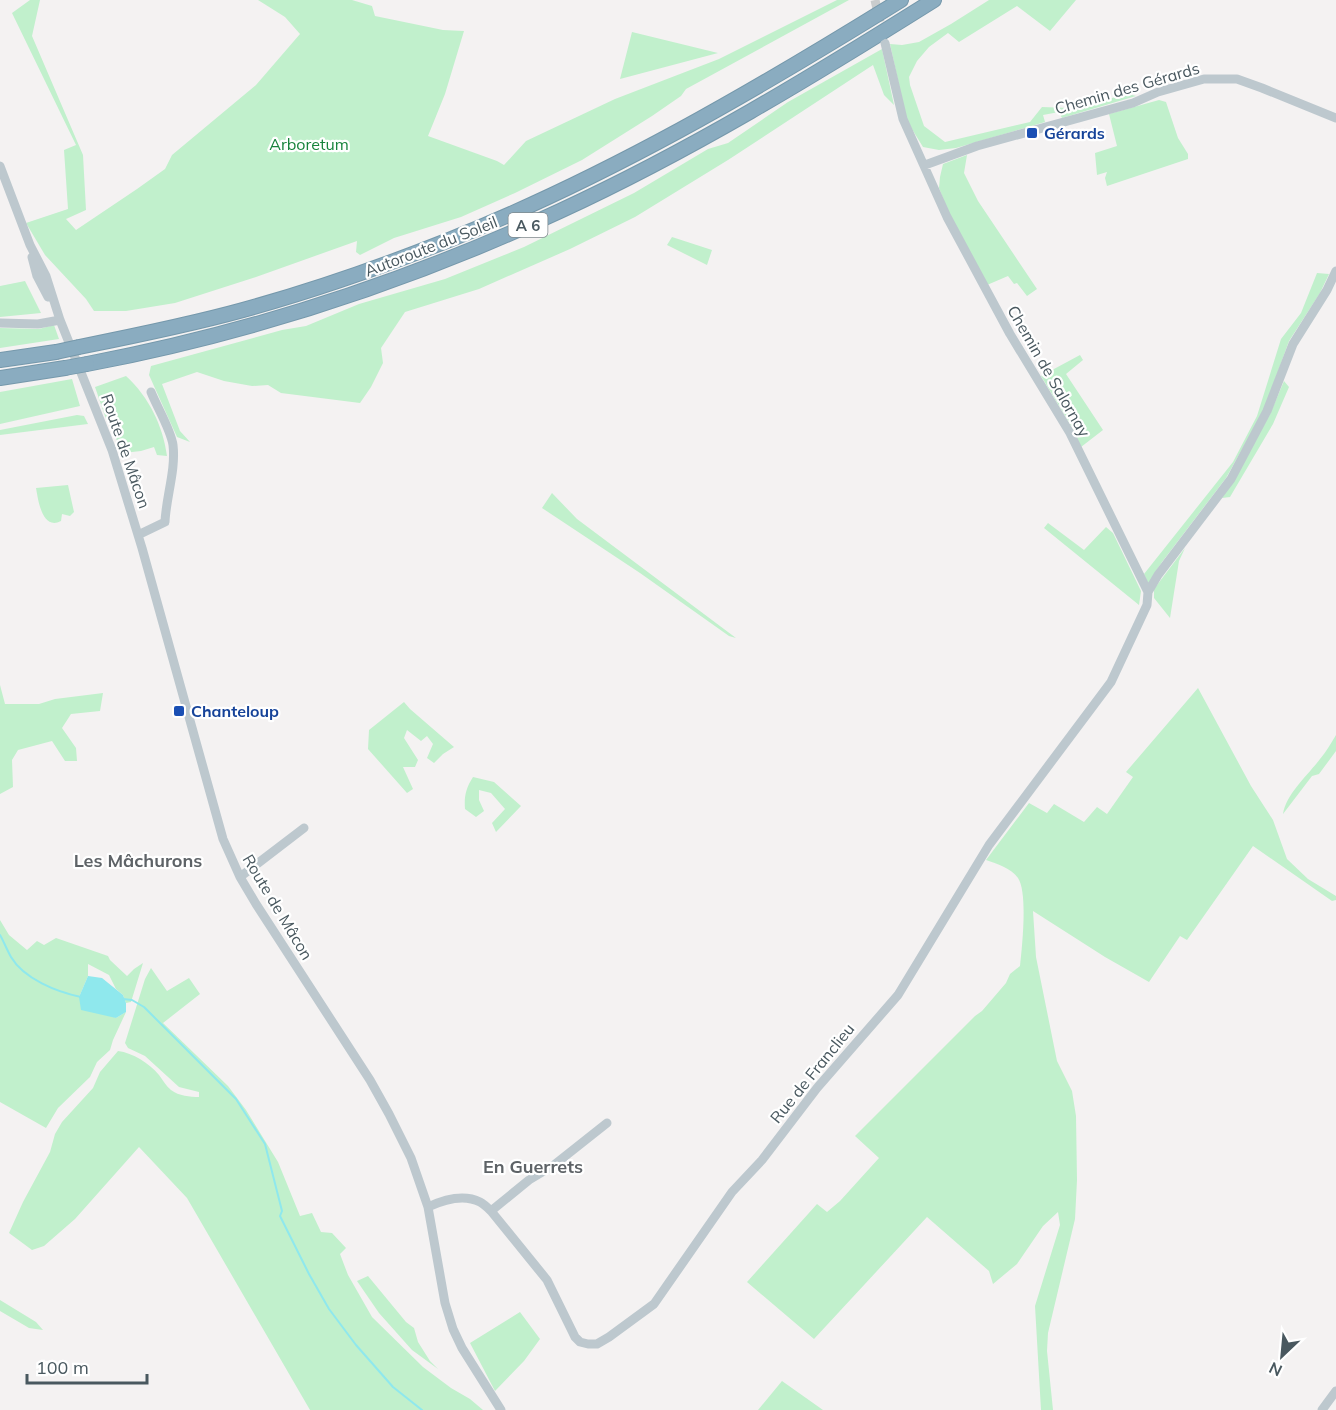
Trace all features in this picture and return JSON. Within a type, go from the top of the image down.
[{"type":"highway","name":"Autoroute du Soleil","points":[[0,378],[65,368],[81,356],[152,332],[245,310],[359,274],[460,235],[602,171],[712,113],[901,0]]},
{"type":"highway","name":"Autoroute du Soleil","points":[[0,360],[56,352],[81,356],[152,351],[219,335],[324,304],[408,275],[512,232],[613,185],[714,132],[934,0]]},
{"type":"street","name":"Chemin de Salornay","points":[[885,43],[903,118],[947,217],[999,315],[1070,433],[1148,592]]},
{"type":"street","name":"Chemin des Gérards","points":[[925,165],[977,146],[1134,103],[1158,92],[1204,78],[1237,79],[1336,118]]},
{"type":"street","name":"Route de Mâcon","points":[[0,166],[30,245],[46,276],[60,320],[81,356],[138,535],[223,838],[240,877],[375,1089],[411,1158],[428,1207],[445,1304],[453,1329],[462,1348],[501,1410]]},
{"type":"street","points":[[1148,592],[1166,563],[1231,479],[1267,411],[1293,344],[1327,290],[1336,271]]},
{"type":"street","points":[[0,322],[38,324],[60,320]]},
{"type":"street","points":[[138,535],[165,522],[165,506],[172,475],[173,446],[150,392]]},
{"type":"street","name":"Rue de Franclieu","points":[[428,1207],[452,1199],[465,1198],[480,1202],[491,1211],[547,1280],[575,1337],[580,1342],[597,1344],[654,1304],[732,1192],[762,1160],[817,1088],[898,995],[989,845],[1111,682],[1147,605],[1148,592]]},
{"type":"street","points":[[240,877],[304,828]]},
{"type":"street","points":[[491,1211],[607,1123]]},
{"type":"street","points":[[1322,1410],[1336,1391]]},
{"type":"green space","name":"Arboretum","points":[[30,0],[40,0],[32,36],[83,155],[86,210],[66,219],[76,230],[165,169],[172,155],[256,85],[300,34],[285,17],[258,0],[352,0],[372,6],[375,16],[443,30],[464,31],[445,94],[428,136],[504,165],[526,141],[615,99],[719,59],[837,0],[849,0],[686,89],[681,96],[652,116],[582,160],[461,217],[394,238],[360,255],[356,252],[357,241],[175,303],[126,311],[94,311],[86,299],[45,255],[26,223],[68,209],[64,150],[76,145],[12,13]]},
{"type":"green space","points":[[989,0],[1076,0],[1050,31],[1017,6],[959,42],[948,33],[929,47],[917,61],[909,77],[910,85],[924,126],[945,142],[1030,122],[1042,107],[1069,108],[1129,94],[1136,96],[1062,118],[1059,112],[1043,115],[1045,122],[956,148],[939,150],[923,147],[907,121],[890,44],[902,45],[919,42]]},
{"type":"green space","points":[[632,32],[718,53],[620,79]]},
{"type":"green space","points":[[882,49],[894,105],[884,95],[873,65],[728,160],[635,217],[570,249],[479,289],[405,312],[381,348],[383,363],[360,403],[281,393],[268,385],[252,386],[224,381],[197,372],[162,384],[180,431],[190,442],[177,437],[149,375],[151,366],[282,330],[306,326],[359,304],[445,279],[524,247],[634,193],[708,149],[728,143],[788,102]]},
{"type":"green space","points":[[1159,100],[1166,102],[1178,138],[1188,154],[1188,159],[1107,186],[1105,178],[1107,172],[1097,175],[1095,153],[1117,146],[1109,114]]},
{"type":"green space","points":[[967,155],[964,173],[978,201],[1037,289],[1027,296],[1008,276],[987,285],[948,211],[939,188],[943,164]]},
{"type":"green space","points":[[672,237],[712,250],[707,265],[667,245]]},
{"type":"green space","points":[[1317,273],[1329,274],[1320,293],[1289,341],[1264,410],[1226,478],[1162,562],[1149,585],[1144,574],[1233,462],[1257,416],[1281,339],[1301,313]]},
{"type":"green space","points":[[25,281],[41,313],[0,317],[0,286]]},
{"type":"green space","points":[[54,325],[59,339],[0,348],[0,328],[39,329]]},
{"type":"green space","points":[[1080,355],[1083,360],[1066,374],[1103,430],[1081,447],[1073,429],[1041,376]]},
{"type":"green space","points":[[126,376],[142,393],[154,413],[167,456],[157,455],[154,447],[123,453],[105,416],[95,387]]},
{"type":"green space","points":[[72,379],[80,406],[0,424],[0,392]]},
{"type":"green space","points":[[1284,381],[1289,387],[1273,424],[1230,497],[1222,498],[1270,414]]},
{"type":"green space","points":[[77,415],[84,416],[88,424],[0,435],[0,430]]},
{"type":"green space","points":[[68,485],[74,512],[70,516],[62,514],[61,521],[49,522],[42,512],[36,488]]},
{"type":"green space","points":[[552,493],[577,519],[736,638],[729,636],[542,508]]},
{"type":"green space","points":[[1048,523],[1084,550],[1106,527],[1113,533],[1141,591],[1139,605],[1044,528]]},
{"type":"green space","points":[[1185,548],[1179,561],[1170,618],[1154,598],[1154,589]]},
{"type":"green space","points":[[0,685],[5,704],[39,704],[55,699],[103,693],[100,711],[71,714],[62,728],[76,748],[77,761],[65,761],[52,741],[18,750],[12,760],[13,787],[0,794]]},
{"type":"green space","points":[[1198,688],[1251,786],[1273,820],[1287,859],[1308,879],[1336,896],[1336,900],[1332,901],[1253,846],[1187,940],[1180,936],[1149,982],[1033,911],[1036,957],[1057,1061],[1072,1091],[1076,1116],[1075,1219],[1048,1333],[1047,1351],[1053,1410],[1041,1410],[1035,1306],[1060,1225],[1058,1212],[1043,1226],[1017,1264],[993,1284],[989,1271],[927,1217],[814,1339],[747,1282],[817,1204],[827,1212],[879,1158],[855,1136],[982,1011],[1006,983],[1010,974],[1020,966],[1024,920],[1021,885],[1012,872],[986,860],[1029,803],[1047,813],[1054,804],[1084,822],[1097,807],[1107,814],[1133,777],[1126,772]]},
{"type":"green space","points":[[404,702],[454,747],[434,763],[427,758],[433,744],[427,736],[421,741],[407,730],[404,738],[418,760],[415,767],[403,767],[413,789],[407,793],[368,749],[369,730]]},
{"type":"green space","points":[[1336,735],[1336,751],[1319,774],[1312,776],[1283,814],[1288,799]]},
{"type":"green space","points":[[473,777],[494,782],[521,806],[496,832],[492,823],[505,809],[491,793],[479,790],[479,800],[484,811],[476,817],[465,809],[466,792]]},
{"type":"green space","points":[[0,920],[9,935],[27,950],[37,941],[44,945],[56,938],[108,956],[127,976],[143,963],[131,1002],[126,1003],[109,975],[88,964],[88,976],[79,997],[116,1018],[126,1012],[110,1050],[97,1062],[90,1077],[58,1108],[46,1128],[0,1102]]},
{"type":"green space","points":[[151,968],[167,991],[189,978],[200,994],[163,1023],[228,1086],[246,1110],[278,1162],[300,1216],[312,1213],[321,1232],[332,1233],[346,1248],[340,1254],[348,1275],[372,1317],[423,1367],[483,1410],[310,1410],[187,1198],[139,1147],[75,1219],[44,1246],[32,1250],[9,1233],[50,1152],[55,1134],[62,1122],[93,1088],[100,1072],[118,1051],[135,1056],[146,1063],[174,1092],[199,1097],[199,1092],[179,1087],[145,1056],[128,1048],[125,1043],[145,979]]},
{"type":"green space","points":[[368,1276],[406,1322],[414,1328],[418,1342],[438,1369],[412,1350],[379,1313],[357,1281]]},
{"type":"green space","points":[[0,1300],[36,1322],[43,1330],[29,1328],[0,1311]]},
{"type":"green space","points":[[520,1312],[540,1339],[524,1361],[495,1391],[470,1343]]},
{"type":"green space","points":[[782,1381],[823,1410],[758,1410]]},
{"type":"water","points":[[88,976],[102,978],[123,995],[126,1012],[116,1018],[81,1010],[79,997]]},
{"type":"waterway","points":[[0,935],[11,957],[24,972],[52,988],[81,997]]},
{"type":"waterway","points":[[123,999],[132,1000],[144,1007],[236,1099],[265,1144],[282,1211],[280,1216],[329,1309],[356,1345],[393,1387],[422,1410]]},
{"type":"tunnel","points":[[875,0],[883,36]]},
{"type":"place","name":"Gérards","points":[[1032,133]]},
{"type":"place","name":"Chanteloup","points":[[179,711]]},
{"type":"district","name":"Les Mâchurons","points":[[138,860]]},
{"type":"district","name":"En Guerrets","points":[[533,1166]]}]
